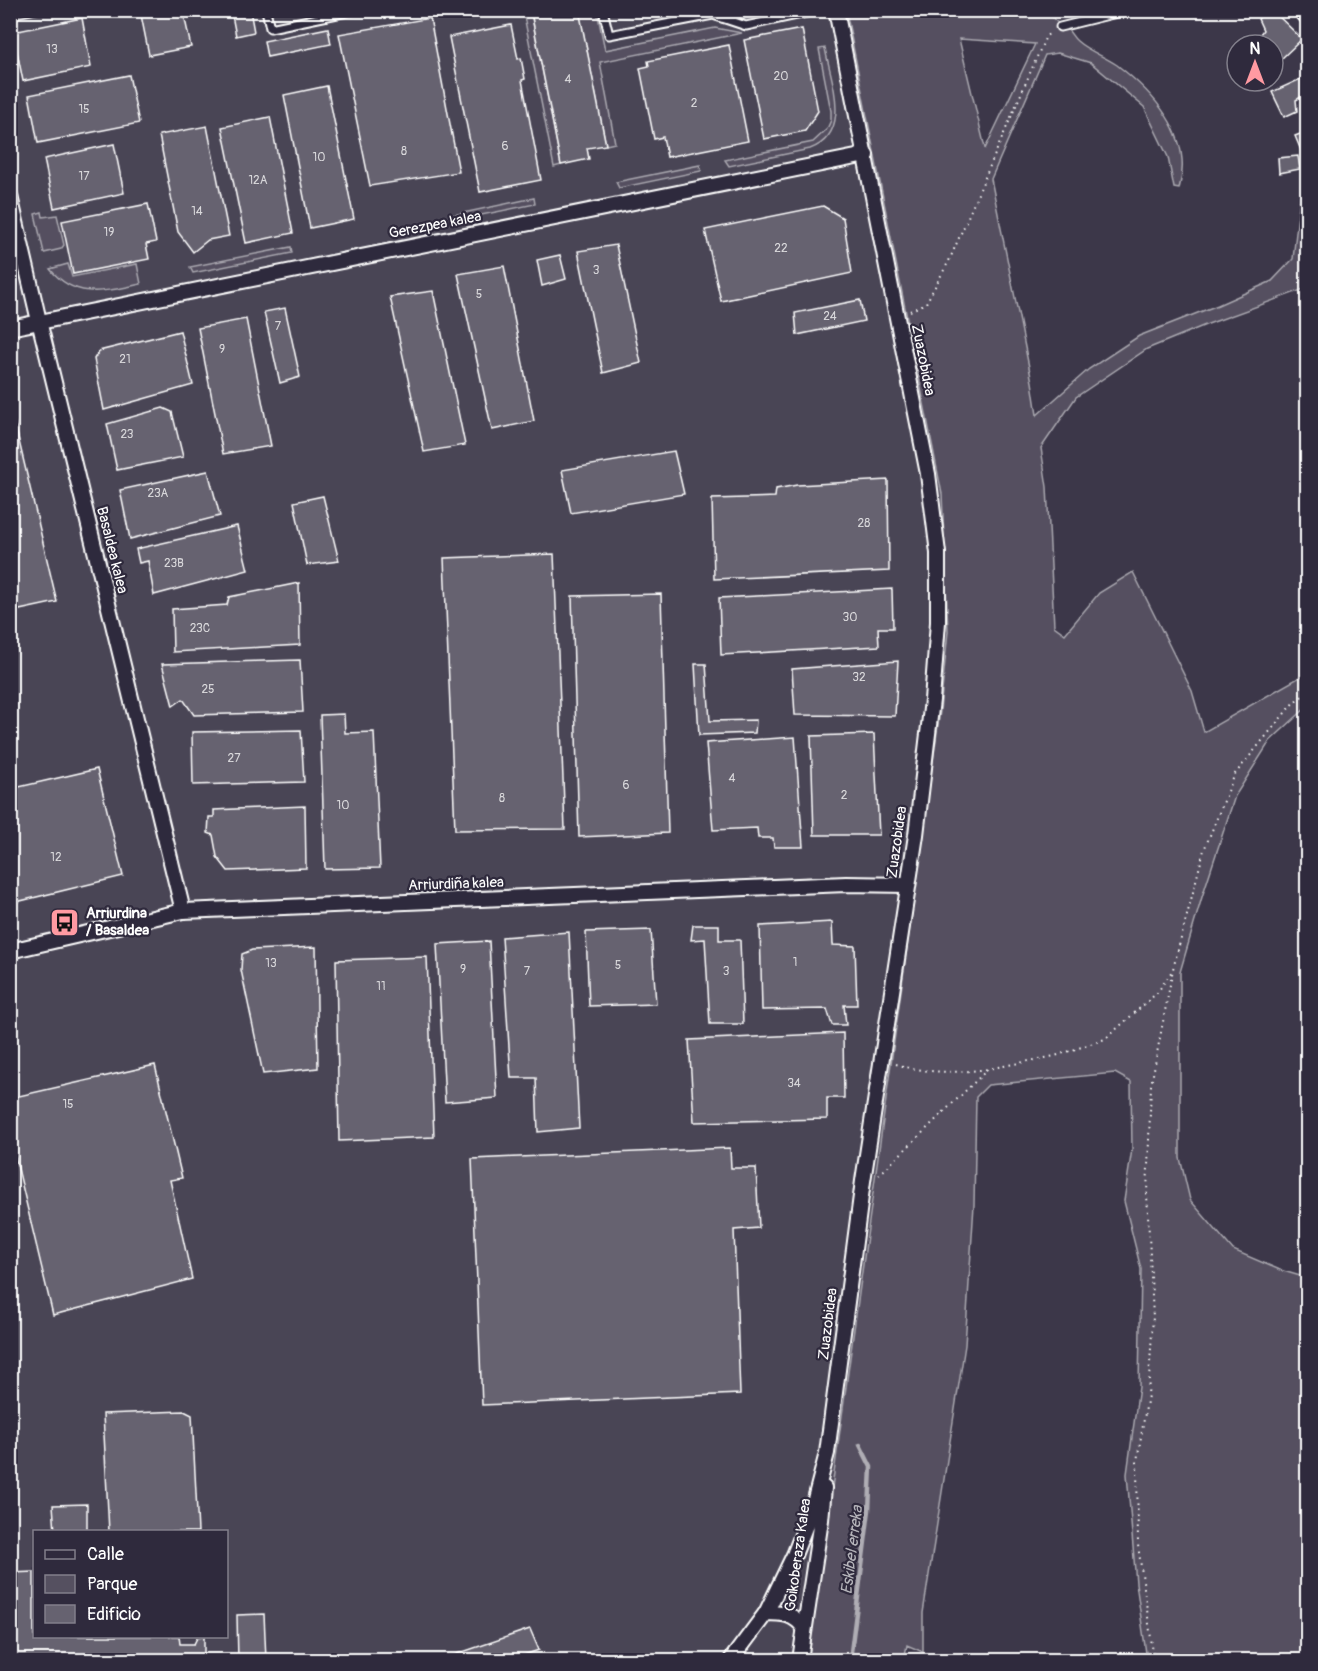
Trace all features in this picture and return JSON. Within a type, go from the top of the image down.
[{"type":"street","name":"Zuazobidea","points":[[731,1660],[766,1613],[802,1535],[813,1506],[827,1453],[863,1181],[908,885],[932,700],[938,622],[938,553],[928,474],[836,10]]},
{"type":"street","points":[[1300,10],[1308,18]]},
{"type":"street","name":"Gerezpea kalea","points":[[10,328],[866,155]]},
{"type":"street","name":"Basaldea kalea","points":[[10,196],[183,911]]},
{"type":"street","name":"Arriurdiña kalea","points":[[10,951],[183,911],[846,884],[908,885]]},
{"type":"street","name":"Goikoberaza Kalea","points":[[800,1660],[821,1520],[827,1453]]},
{"type":"street","points":[[766,1613],[790,1615],[799,1620],[804,1628]]},
{"type":"lane","points":[[267,10],[270,28],[357,10]]},
{"type":"lane","points":[[603,10],[609,35],[713,15],[764,10]]},
{"type":"lane","points":[[722,14],[746,26],[820,10]]},
{"type":"lane","points":[[1060,27],[1129,10]]},
{"type":"path","points":[[898,317],[926,303],[949,261],[1046,36],[1060,27]]},
{"type":"path","points":[[1154,1660],[1138,1545],[1137,1461],[1148,1395],[1153,1317],[1147,1194],[1151,1085],[1173,969],[1204,850],[1235,774],[1294,702],[1308,692]]},
{"type":"path","points":[[882,1059],[935,1072],[959,1073],[1055,1056],[1105,1039],[1157,993],[1173,969]]},
{"type":"path","points":[[863,1181],[878,1176],[885,1170],[988,1069]]},
{"type":"shaded area","points":[[11,11],[846,11],[942,494],[948,631],[940,711],[808,1660],[11,1660]]},
{"type":"green space","points":[[523,11],[540,11],[531,13],[561,165],[554,167]]},
{"type":"green space","points":[[579,11],[597,11],[605,50],[715,28],[742,33],[600,62],[615,143],[606,145]]},
{"type":"green space","points":[[846,11],[1050,11],[1055,20],[1076,40],[1117,65],[1158,104],[1176,135],[1181,152],[1182,170],[1179,189],[1174,188],[1168,157],[1144,107],[1091,63],[1058,53],[1045,55],[991,179],[1037,415],[1089,369],[1139,336],[1272,281],[1293,259],[1300,197],[1307,202],[1307,288],[1147,349],[1076,397],[1041,448],[1047,487],[1054,626],[1065,634],[1099,593],[1133,572],[1192,691],[1204,732],[1307,673],[1307,707],[1270,741],[1235,796],[1180,972],[1180,1158],[1190,1200],[1233,1250],[1280,1270],[1307,1278],[1307,1660],[1147,1660],[1136,1583],[1127,1474],[1139,1387],[1141,1269],[1124,1201],[1132,1149],[1131,1082],[1115,1073],[988,1085],[976,1097],[974,1205],[965,1345],[923,1613],[923,1652],[907,1645],[904,1660],[808,1660],[940,711],[948,631],[942,494]],"holes":[[[959,39],[1035,44],[985,149]]]},
{"type":"green space","points":[[825,48],[836,105],[831,131],[823,141],[810,149],[729,166],[725,160],[813,142],[827,129],[831,120],[831,111],[819,49]]},
{"type":"green space","points":[[700,165],[701,171],[619,188],[616,182]]},
{"type":"green space","points":[[534,198],[535,204],[452,221],[449,216]]},
{"type":"green space","points":[[42,212],[43,217],[57,215],[64,245],[61,249],[44,253],[35,214]]},
{"type":"green space","points":[[291,247],[292,253],[193,273],[190,267]]},
{"type":"green space","points":[[68,264],[72,277],[137,264],[141,284],[104,291],[81,290],[70,286],[50,269]]},
{"type":"building","points":[[10,10],[55,10],[10,19]]},
{"type":"building","points":[[140,10],[183,10],[191,47],[149,55]]},
{"type":"building","points":[[231,10],[250,10],[254,32],[236,36]]},
{"type":"building","points":[[579,10],[606,145],[587,148],[589,159],[561,165],[531,12]]},
{"type":"building","points":[[1267,10],[1272,10],[1302,39],[1285,55],[1285,33],[1261,33],[1263,30],[1258,19]]},
{"type":"building","points":[[82,18],[91,67],[23,81],[13,32]]},
{"type":"building","points":[[430,18],[459,172],[370,186],[339,34]]},
{"type":"building","points":[[511,25],[518,59],[521,58],[525,79],[522,80],[541,180],[480,192],[449,37]]},
{"type":"building","points":[[328,28],[331,44],[267,57],[264,41]]},
{"type":"building","points":[[802,29],[818,111],[805,131],[764,139],[744,40]]},
{"type":"building","points":[[729,45],[748,141],[667,157],[663,137],[654,139],[640,68],[649,66],[648,61]]},
{"type":"building","points":[[129,75],[139,123],[38,143],[29,95]]},
{"type":"building","points":[[1305,77],[1308,93],[1296,100],[1297,111],[1284,117],[1272,93],[1285,93],[1285,86]]},
{"type":"building","points":[[327,86],[354,219],[310,228],[284,95]]},
{"type":"building","points":[[270,117],[293,233],[246,243],[222,127]]},
{"type":"building","points":[[207,126],[229,236],[208,240],[193,252],[178,232],[159,135]]},
{"type":"building","points":[[1308,131],[1308,153],[1303,155],[1295,136]]},
{"type":"building","points":[[114,144],[124,193],[54,208],[44,159]]},
{"type":"building","points":[[1298,156],[1300,169],[1279,173],[1278,158]]},
{"type":"building","points":[[148,204],[156,242],[146,244],[149,259],[73,274],[62,221]]},
{"type":"building","points":[[823,206],[843,218],[852,273],[721,301],[705,230]]},
{"type":"building","points":[[616,245],[641,363],[603,373],[578,251]]},
{"type":"building","points":[[560,255],[566,279],[542,286],[537,260]]},
{"type":"building","points":[[504,266],[534,421],[492,430],[458,274]]},
{"type":"building","points":[[433,291],[465,445],[424,452],[390,297]]},
{"type":"building","points":[[860,300],[864,321],[797,335],[795,313]]},
{"type":"building","points":[[285,308],[300,377],[280,383],[264,312]]},
{"type":"building","points":[[246,319],[271,446],[223,454],[198,328]]},
{"type":"building","points":[[180,331],[193,385],[104,410],[94,359],[99,351]]},
{"type":"building","points":[[10,403],[57,602],[10,612]]},
{"type":"building","points":[[163,408],[172,412],[183,457],[117,470],[107,424]]},
{"type":"building","points":[[674,451],[684,494],[571,513],[562,470]]},
{"type":"building","points":[[208,471],[220,516],[130,539],[120,490]]},
{"type":"building","points":[[888,480],[889,571],[714,579],[712,499],[775,497],[776,489],[797,485]]},
{"type":"building","points":[[323,496],[339,561],[307,565],[294,502]]},
{"type":"building","points":[[237,526],[248,570],[154,595],[148,561],[139,563],[136,549]]},
{"type":"building","points":[[554,554],[565,829],[455,830],[444,558]]},
{"type":"building","points":[[299,583],[300,645],[173,652],[172,609],[227,605],[229,597]]},
{"type":"building","points":[[892,589],[893,628],[878,628],[879,646],[721,655],[719,598]]},
{"type":"building","points":[[661,594],[668,833],[579,837],[572,596]]},
{"type":"building","points":[[300,660],[303,712],[194,715],[183,699],[173,706],[162,664]]},
{"type":"building","points":[[898,661],[895,716],[795,715],[792,669]]},
{"type":"building","points":[[695,664],[706,664],[710,721],[756,720],[755,733],[699,735]]},
{"type":"building","points":[[344,714],[345,733],[374,732],[380,868],[325,869],[320,715]]},
{"type":"building","points":[[301,730],[304,782],[193,785],[192,732]]},
{"type":"building","points":[[874,734],[879,835],[814,835],[811,736]]},
{"type":"building","points":[[795,737],[803,847],[774,847],[773,838],[758,838],[757,828],[713,830],[706,743]]},
{"type":"building","points":[[97,769],[123,876],[16,902],[10,880],[10,789]]},
{"type":"building","points":[[305,806],[306,868],[228,871],[217,857],[213,835],[208,833],[209,817],[214,817],[214,810]]},
{"type":"building","points":[[832,922],[833,945],[855,946],[857,1005],[844,1005],[846,1025],[832,1025],[827,1009],[762,1010],[760,926]]},
{"type":"building","points":[[693,925],[719,925],[719,940],[740,940],[743,1024],[710,1024],[705,939],[691,940]]},
{"type":"building","points":[[651,930],[656,1004],[589,1006],[586,932]]},
{"type":"building","points":[[569,932],[579,1128],[538,1132],[536,1078],[511,1078],[502,937]]},
{"type":"building","points":[[489,941],[497,1098],[445,1102],[437,944]]},
{"type":"building","points":[[316,947],[318,1068],[263,1074],[241,970],[242,954],[252,950]]},
{"type":"building","points":[[427,957],[434,1137],[339,1141],[336,960]]},
{"type":"building","points":[[843,1033],[844,1098],[827,1098],[827,1119],[694,1122],[689,1040]]},
{"type":"building","points":[[155,1065],[182,1178],[170,1180],[192,1279],[53,1315],[10,1135],[10,1098]]},
{"type":"building","points":[[730,1148],[731,1168],[756,1168],[759,1228],[734,1230],[740,1394],[482,1405],[472,1159]]},
{"type":"building","points":[[184,1411],[192,1415],[198,1530],[109,1530],[103,1414]]},
{"type":"building","points":[[87,1504],[87,1530],[55,1530],[53,1505]]},
{"type":"building","points":[[33,1572],[33,1638],[179,1638],[180,1644],[194,1644],[197,1638],[204,1638],[204,1660],[10,1660],[10,1573]]},
{"type":"building","points":[[264,1614],[266,1660],[238,1660],[237,1615]]},
{"type":"building","points":[[530,1629],[539,1650],[509,1660],[439,1660]]},
{"type":"waterway","name":"Eskibel erreka","points":[[850,1660],[869,1510],[871,1467],[860,1445]]},
{"type":"place","name":"Arriurdina / Basaldea","points":[[65,922]]}]
